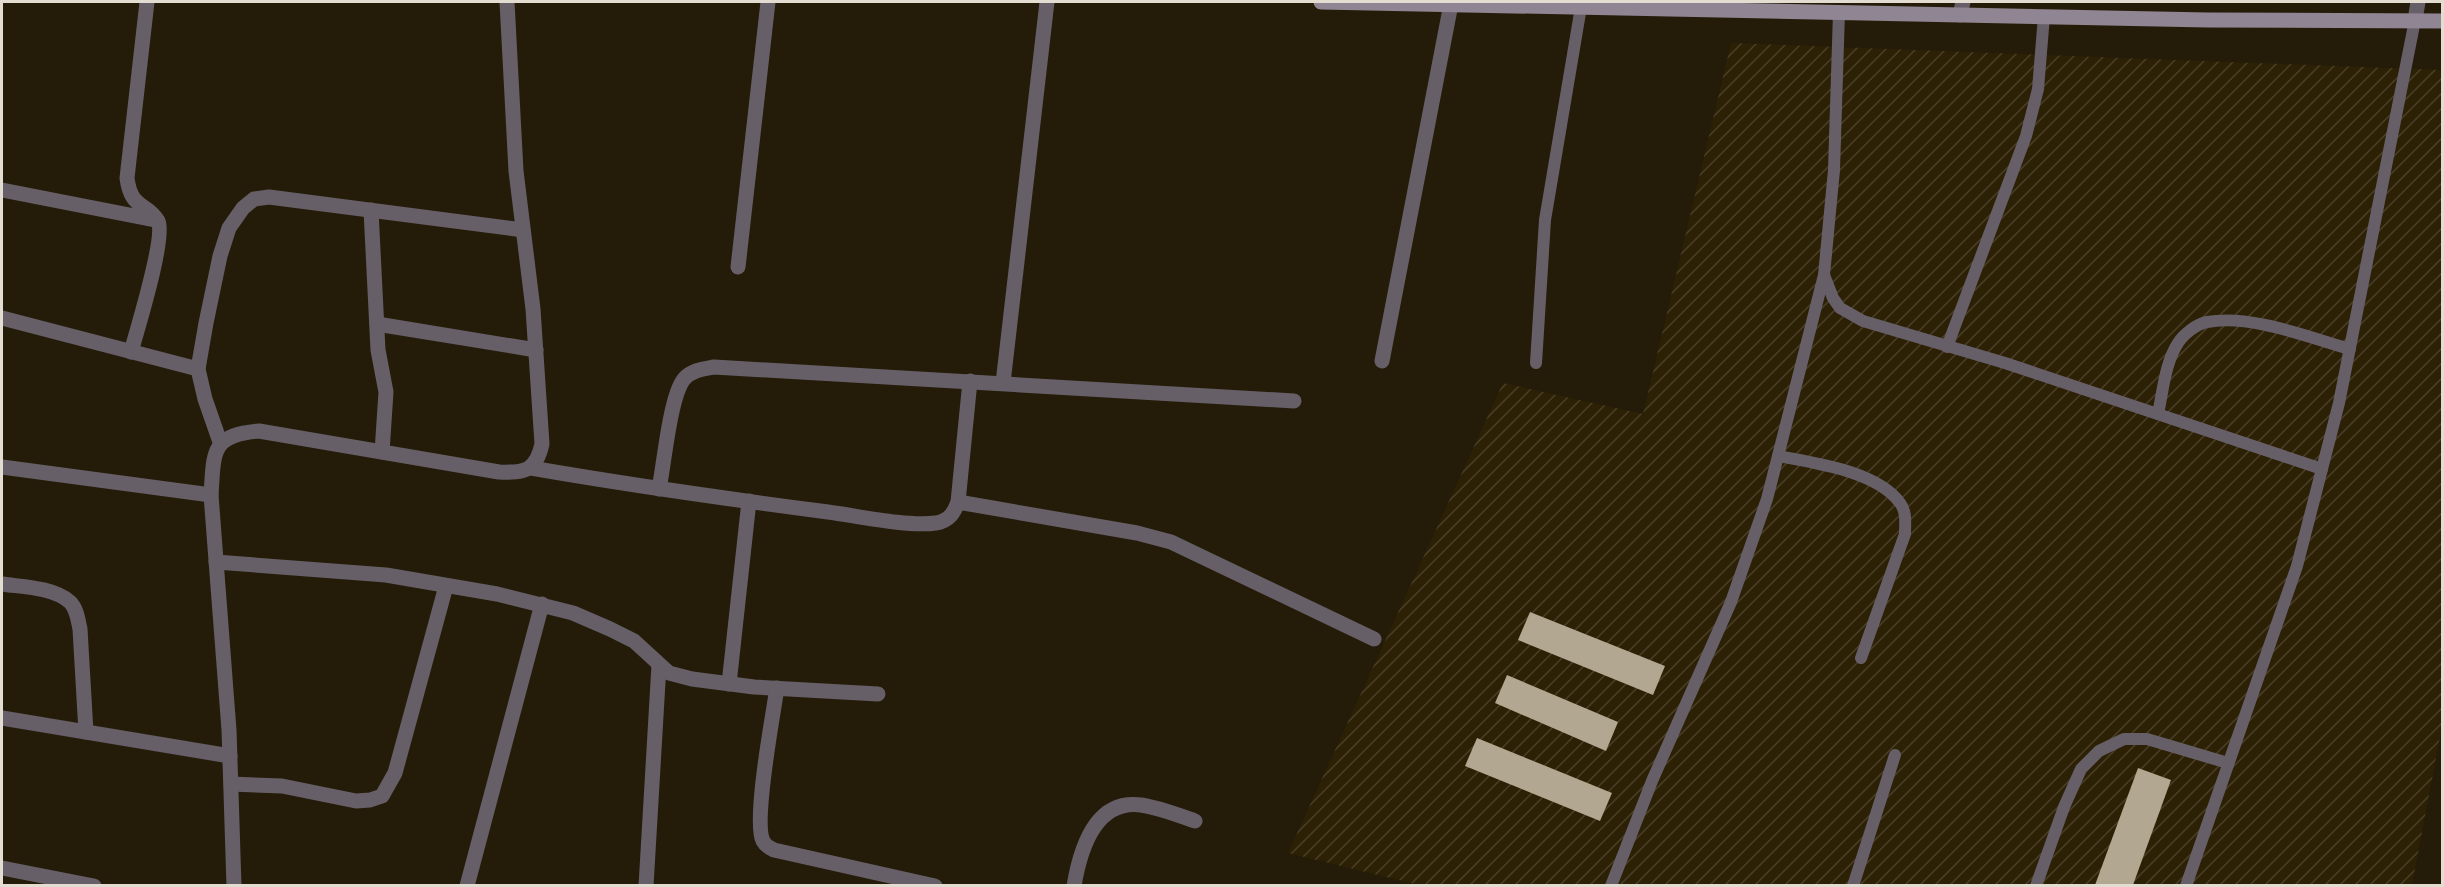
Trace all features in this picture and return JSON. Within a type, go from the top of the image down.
[{"type":"main road","points":[[1321,2],[1523,3],[1581,7],[1737,6],[1839,12],[1961,8],[2044,16],[2442,21]]},
{"type":"street","points":[[131,352],[159,241],[157,220],[138,205],[129,191],[127,178],[147,2]]},
{"type":"street","points":[[507,2],[516,171],[536,350],[542,444],[539,458],[531,468]]},
{"type":"street","points":[[738,267],[768,2]]},
{"type":"street","points":[[1003,383],[1047,2]]},
{"type":"street","points":[[2415,20],[2418,2]]},
{"type":"street","points":[[1383,361],[1451,4]]},
{"type":"street","points":[[2,190],[157,220]]},
{"type":"street","points":[[234,885],[230,756],[211,495],[214,459],[220,442],[205,399],[198,369],[220,256],[230,228],[243,208],[254,199],[269,197],[523,230]]},
{"type":"street","points":[[371,210],[378,350],[386,392],[382,452]]},
{"type":"street","points":[[2,318],[198,369]]},
{"type":"street","points":[[377,324],[536,350]]},
{"type":"street","points":[[659,489],[676,394],[684,380],[697,370],[714,367],[1294,401]]},
{"type":"street","points":[[220,442],[237,433],[259,431],[499,472],[518,472],[531,468],[659,489],[926,523],[947,519],[954,513],[958,502],[970,381]]},
{"type":"street","points":[[2,467],[211,495]]},
{"type":"street","points":[[729,684],[749,501]]},
{"type":"street","points":[[958,502],[1137,533],[1171,542],[1374,639]]},
{"type":"street","points":[[216,562],[386,575],[542,604],[573,613],[634,641],[648,651],[669,673],[729,684],[878,694]]},
{"type":"street","points":[[2,584],[50,592],[70,602],[76,612],[80,629],[86,732]]},
{"type":"street","points":[[231,784],[282,786],[356,801],[382,796],[395,773],[446,586]]},
{"type":"street","points":[[467,885],[542,604]]},
{"type":"street","points":[[646,885],[659,665]]},
{"type":"street","points":[[777,688],[761,800],[760,831],[764,843],[781,852],[935,885]]},
{"type":"street","points":[[2,718],[230,756]]},
{"type":"street","points":[[1074,885],[1084,845],[1095,824],[1108,812],[1121,806],[1139,805],[1196,821]]},
{"type":"street","points":[[9,875],[94,885]]},
{"type":"lane","points":[[1536,363],[1546,209],[1581,7]]},
{"type":"lane","points":[[1611,885],[1653,781],[1731,602],[1767,499],[1824,275],[1834,170],[1839,12]]},
{"type":"lane","points":[[1947,347],[2026,136],[2038,89],[2044,16]]},
{"type":"lane","points":[[2186,885],[2297,566],[2339,403],[2415,20]]},
{"type":"lane","points":[[1824,275],[1833,298],[1849,315],[1901,334],[2005,363],[2322,469]]},
{"type":"lane","points":[[2158,414],[2169,362],[2178,342],[2204,322],[2227,320],[2260,324],[2350,349]]},
{"type":"lane","points":[[1778,456],[1835,466],[1878,484],[1900,503],[1906,518],[1905,534],[1861,658]]},
{"type":"lane","points":[[2036,885],[2080,770],[2099,751],[2124,739],[2147,739],[2228,763]]},
{"type":"lane","points":[[1853,885],[1895,755]]},
{"type":"shaded area","points":[[1731,43],[2442,70],[2442,726],[2412,885],[1423,886],[1288,853],[1503,383],[1643,414]]},
{"type":"building","points":[[1530,612],[1665,666],[1653,695],[1518,640]]},
{"type":"building","points":[[1507,675],[1618,722],[1606,751],[1495,703]]},
{"type":"building","points":[[1477,738],[1612,793],[1600,821],[1465,766]]},
{"type":"building","points":[[2138,768],[2171,780],[2133,885],[2095,885]]}]
